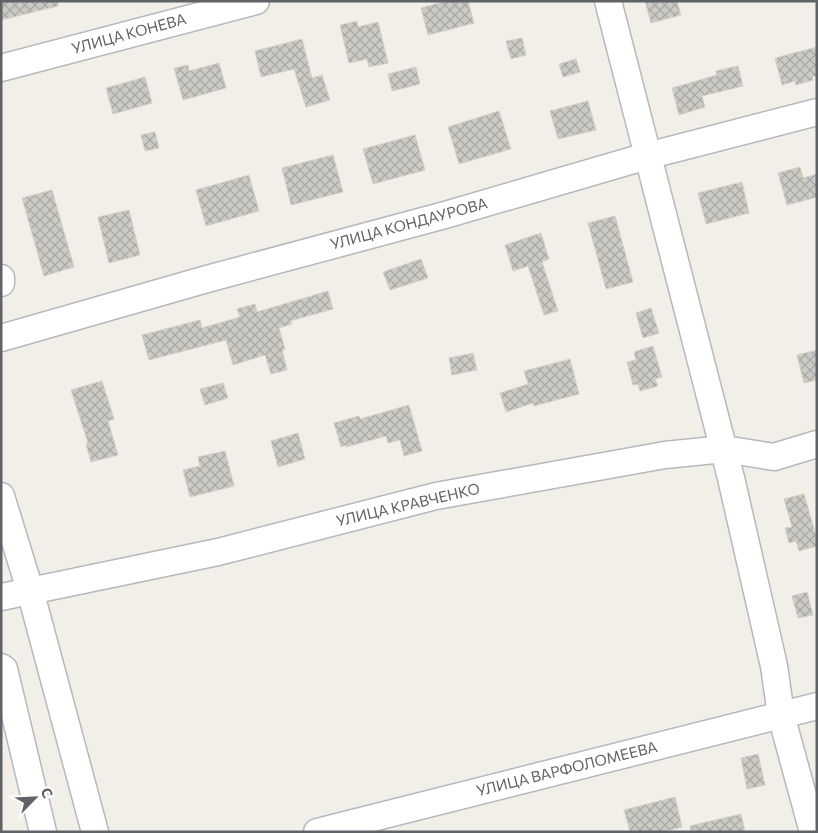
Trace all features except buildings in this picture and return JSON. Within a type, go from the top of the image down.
[{"type":"street","name":"УЛИЦА КОНЕВА","points":[[1,68],[256,1]]},
{"type":"street","points":[[608,1],[724,449],[774,666],[781,715],[813,832]]},
{"type":"street","name":"УЛИЦА КОНДАУРОВА","points":[[1,338],[206,279],[445,215],[647,156],[817,112]]},
{"type":"street","points":[[1,278],[1,283]]},
{"type":"street","name":"УЛИЦА КРАВЧЕНКО","points":[[1,597],[218,552],[436,496],[665,455],[724,449],[774,457],[817,444]]},
{"type":"street","points":[[1,496],[30,590],[95,832]]},
{"type":"street","points":[[1,667],[4,668],[43,832]]},
{"type":"street","name":"УЛИЦА ВАРФОЛОМЕЕВА","points":[[317,832],[817,706]]}]
